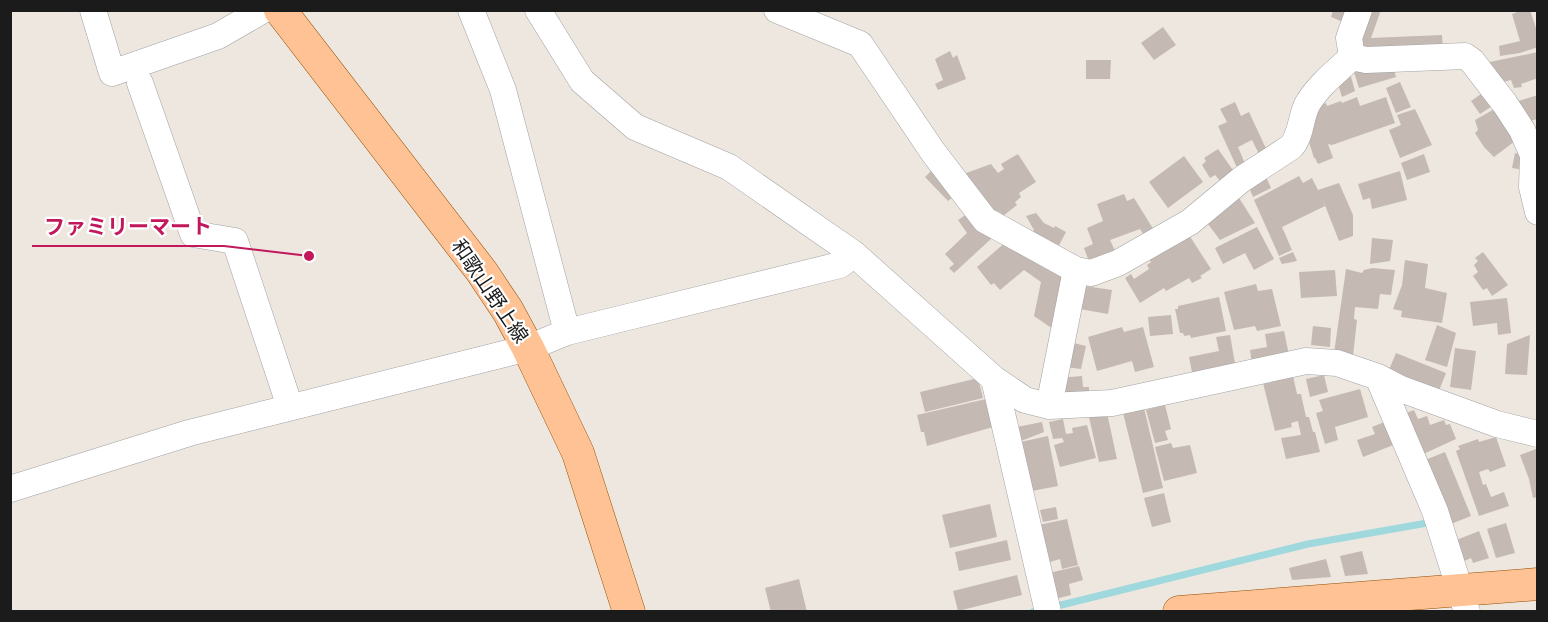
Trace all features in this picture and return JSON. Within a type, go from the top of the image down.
[{"type":"main road","name":"和歌山野上線","points":[[280,10],[482,272],[507,311],[528,348],[578,453],[629,612]]},
{"type":"main road","points":[[1179,612],[1464,601],[1538,584]]},
{"type":"street","points":[[93,10],[112,74],[218,36],[263,10]]},
{"type":"street","points":[[471,10],[503,90],[567,332]]},
{"type":"street","points":[[538,10],[582,81],[635,127],[729,167],[854,254],[994,380],[1025,400],[1049,406],[1112,403],[1306,361],[1337,363],[1497,424],[1538,434]]},
{"type":"street","points":[[777,10],[860,44],[933,152],[985,220],[1076,270],[1091,273],[1118,263],[1190,222],[1242,179],[1291,147],[1296,141],[1307,104],[1321,86],[1352,57]]},
{"type":"street","points":[[1352,57],[1349,38],[1359,10]]},
{"type":"street","points":[[1352,57],[1366,60],[1465,56],[1472,61],[1522,129],[1533,155],[1532,187],[1538,212]]},
{"type":"street","points":[[140,83],[193,234],[235,241],[290,407]]},
{"type":"street","points":[[10,489],[189,433],[528,348],[567,332],[840,265],[854,254]]},
{"type":"street","points":[[1049,406],[1076,270]]},
{"type":"street","points":[[1378,377],[1436,511],[1464,601]]},
{"type":"street","points":[[994,380],[1048,612]]},
{"type":"building","points":[[1333,10],[1347,10],[1343,22],[1331,17]]},
{"type":"building","points":[[1363,10],[1381,10],[1371,38],[1442,35],[1443,49],[1359,52]]},
{"type":"building","points":[[1530,10],[1538,34],[1538,47],[1500,56],[1499,46],[1520,41],[1512,14]]},
{"type":"building","points":[[1163,27],[1176,45],[1154,60],[1141,43]]},
{"type":"building","points":[[950,51],[953,58],[957,55],[966,79],[938,90],[935,84],[943,80],[935,59]]},
{"type":"building","points":[[1538,52],[1538,78],[1521,84],[1522,87],[1514,88],[1511,80],[1495,84],[1480,64]]},
{"type":"building","points":[[1086,60],[1111,60],[1110,79],[1086,79]]},
{"type":"building","points":[[1393,65],[1396,77],[1359,88],[1354,72]]},
{"type":"building","points":[[1350,73],[1355,91],[1342,97],[1337,81]]},
{"type":"building","points":[[1400,82],[1411,107],[1396,113],[1386,88]]},
{"type":"building","points":[[1488,89],[1497,103],[1480,114],[1471,101]]},
{"type":"building","points":[[1538,95],[1538,119],[1520,123],[1515,102]]},
{"type":"building","points":[[1357,97],[1360,106],[1386,97],[1395,123],[1332,145],[1328,144],[1333,158],[1318,164],[1306,132],[1316,107],[1326,103],[1327,106],[1341,101],[1342,103]]},
{"type":"building","points":[[1235,102],[1241,116],[1249,112],[1269,155],[1261,158],[1252,140],[1238,147],[1246,166],[1238,170],[1218,126],[1227,122],[1220,109]]},
{"type":"building","points":[[1498,107],[1519,138],[1494,157],[1475,133],[1478,130],[1475,120]]},
{"type":"building","points":[[1415,109],[1432,145],[1400,158],[1389,130],[1401,125],[1397,115]]},
{"type":"building","points":[[1218,149],[1235,173],[1221,182],[1215,175],[1210,178],[1202,165],[1206,161],[1204,158]]},
{"type":"building","points":[[1515,153],[1527,156],[1524,170],[1512,168]]},
{"type":"building","points":[[1018,154],[1036,182],[1019,193],[1021,197],[1015,202],[1017,205],[1003,216],[1000,212],[989,219],[958,176],[991,164],[998,173],[1004,169],[1001,164]]},
{"type":"building","points":[[1424,154],[1430,172],[1407,180],[1401,163]]},
{"type":"building","points":[[1184,156],[1203,182],[1168,208],[1149,182]]},
{"type":"building","points":[[935,167],[958,193],[948,201],[925,177]]},
{"type":"building","points":[[1400,171],[1407,200],[1372,209],[1370,198],[1363,200],[1358,184]]},
{"type":"building","points":[[1299,176],[1303,183],[1312,178],[1318,190],[1339,183],[1353,215],[1353,236],[1339,241],[1321,195],[1325,206],[1282,227],[1292,250],[1279,256],[1254,200]]},
{"type":"building","points":[[1266,177],[1271,188],[1253,197],[1248,185]]},
{"type":"building","points":[[1124,194],[1127,201],[1134,198],[1157,235],[1148,241],[1140,229],[1110,240],[1116,253],[1090,264],[1084,248],[1093,244],[1087,228],[1103,221],[1097,204]]},
{"type":"building","points":[[1239,198],[1255,223],[1220,240],[1205,220]]},
{"type":"building","points":[[973,210],[992,238],[954,273],[949,268],[954,264],[945,254],[967,233],[958,220]]},
{"type":"building","points":[[1036,213],[1044,223],[1066,232],[1056,251],[1031,238],[1034,230],[1026,216]]},
{"type":"building","points":[[1257,227],[1274,259],[1254,270],[1245,253],[1223,264],[1215,248]]},
{"type":"building","points":[[1189,235],[1211,269],[1200,276],[1202,278],[1192,283],[1189,278],[1166,291],[1164,288],[1140,303],[1125,278],[1131,274],[1134,279],[1149,269],[1147,265],[1151,262],[1149,259]]},
{"type":"building","points":[[1372,238],[1393,240],[1390,261],[1370,264]]},
{"type":"building","points":[[1007,241],[1063,271],[1053,329],[1034,316],[1041,282],[1024,270],[1000,290],[994,283],[991,285],[977,267]]},
{"type":"building","points":[[1293,252],[1297,261],[1282,264],[1279,258]]},
{"type":"building","points":[[1483,252],[1508,285],[1492,296],[1487,288],[1483,290],[1473,276],[1478,272],[1474,265],[1478,261],[1475,258]]},
{"type":"building","points":[[1405,260],[1428,264],[1425,288],[1447,293],[1442,323],[1401,317],[1402,311],[1393,309],[1402,285]]},
{"type":"building","points":[[1372,268],[1395,270],[1391,295],[1380,294],[1378,309],[1355,307],[1354,319],[1357,320],[1353,356],[1334,353],[1346,269],[1362,273]]},
{"type":"building","points":[[1335,270],[1337,296],[1301,298],[1299,272]]},
{"type":"building","points":[[1256,284],[1258,291],[1272,289],[1281,326],[1257,331],[1255,326],[1234,330],[1224,292]]},
{"type":"building","points":[[1078,285],[1112,290],[1108,314],[1074,308]]},
{"type":"building","points":[[1219,297],[1226,331],[1191,338],[1190,335],[1184,336],[1180,333],[1175,309],[1178,309],[1178,306]]},
{"type":"building","points":[[1507,298],[1511,333],[1498,335],[1497,323],[1473,326],[1470,302]]},
{"type":"building","points":[[1171,315],[1173,334],[1150,336],[1148,317]]},
{"type":"building","points":[[1437,325],[1456,333],[1447,367],[1425,360]]},
{"type":"building","points":[[1313,326],[1331,328],[1330,347],[1311,345]]},
{"type":"building","points":[[1122,327],[1124,332],[1143,327],[1154,367],[1135,372],[1132,361],[1097,371],[1088,337]]},
{"type":"building","points":[[1284,331],[1289,355],[1252,364],[1250,350],[1267,347],[1265,334]]},
{"type":"building","points":[[1230,335],[1236,369],[1193,377],[1189,357],[1219,351],[1216,337]]},
{"type":"building","points":[[1530,335],[1527,375],[1505,374],[1507,344]]},
{"type":"building","points":[[1069,342],[1086,346],[1081,369],[1065,367]]},
{"type":"building","points":[[1455,348],[1476,351],[1471,390],[1450,387]]},
{"type":"building","points":[[1396,353],[1446,373],[1438,393],[1388,372]]},
{"type":"building","points":[[1324,375],[1328,392],[1310,397],[1306,379]]},
{"type":"building","points":[[1082,376],[1083,387],[1089,387],[1089,391],[1061,393],[1059,378]]},
{"type":"building","points":[[1293,376],[1297,394],[1301,394],[1306,417],[1309,417],[1313,432],[1315,432],[1320,452],[1286,459],[1281,438],[1301,435],[1298,421],[1291,423],[1292,427],[1275,431],[1263,383]]},
{"type":"building","points":[[978,378],[983,398],[925,412],[920,392]]},
{"type":"building","points":[[1360,389],[1368,417],[1335,427],[1338,440],[1325,444],[1316,413],[1323,411],[1319,400]]},
{"type":"building","points":[[986,399],[993,427],[927,446],[917,415]]},
{"type":"building","points":[[1165,405],[1171,429],[1165,431],[1168,440],[1155,443],[1146,410]]},
{"type":"building","points":[[1144,408],[1163,488],[1143,493],[1123,413]]},
{"type":"building","points":[[1414,410],[1418,419],[1427,416],[1430,425],[1444,420],[1446,425],[1450,424],[1456,439],[1419,456],[1403,414]]},
{"type":"building","points":[[1107,413],[1117,459],[1099,462],[1089,417]]},
{"type":"building","points":[[1063,419],[1066,434],[1073,433],[1072,428],[1087,425],[1096,458],[1060,467],[1054,445],[1064,442],[1062,438],[1053,439],[1049,422]]},
{"type":"building","points":[[1387,421],[1396,444],[1363,457],[1357,440],[1375,434],[1372,427]]},
{"type":"building","points":[[1042,422],[1044,432],[1021,441],[1017,427]]},
{"type":"building","points":[[1048,436],[1058,486],[1027,492],[1016,443]]},
{"type":"building","points":[[1496,437],[1506,466],[1490,472],[1488,469],[1479,472],[1483,485],[1486,484],[1491,497],[1504,492],[1509,506],[1479,516],[1456,451],[1460,449],[1458,446],[1478,439],[1479,442]]},
{"type":"building","points":[[1171,443],[1173,448],[1190,445],[1197,473],[1164,481],[1155,447]]},
{"type":"building","points":[[1536,449],[1538,497],[1533,498],[1520,455]]},
{"type":"building","points":[[1445,452],[1471,516],[1446,526],[1425,460]]},
{"type":"building","points":[[1164,493],[1171,522],[1152,527],[1144,498]]},
{"type":"building","points":[[990,504],[997,537],[950,548],[942,515]]},
{"type":"building","points":[[1056,507],[1058,519],[1043,522],[1040,510]]},
{"type":"building","points":[[1067,519],[1078,565],[1062,569],[1060,559],[1050,562],[1048,554],[1040,556],[1034,526]]},
{"type":"building","points":[[1506,523],[1515,553],[1496,558],[1487,529]]},
{"type":"building","points":[[1479,531],[1489,558],[1473,563],[1471,558],[1462,562],[1454,541]]},
{"type":"building","points":[[1007,540],[1011,560],[959,571],[955,552]]},
{"type":"building","points":[[1362,551],[1368,574],[1345,576],[1340,556]]},
{"type":"building","points":[[1326,559],[1331,577],[1292,580],[1289,568]]},
{"type":"building","points":[[1079,566],[1083,580],[1069,584],[1071,595],[1051,600],[1045,574]]},
{"type":"building","points":[[1017,575],[1022,595],[958,611],[953,591]]},
{"type":"building","points":[[799,579],[807,612],[771,612],[765,588]]},
{"type":"waterway","points":[[1033,612],[1308,544],[1433,522]]},
{"type":"place","name":"ファミリーマート","points":[[309,256]]}]
